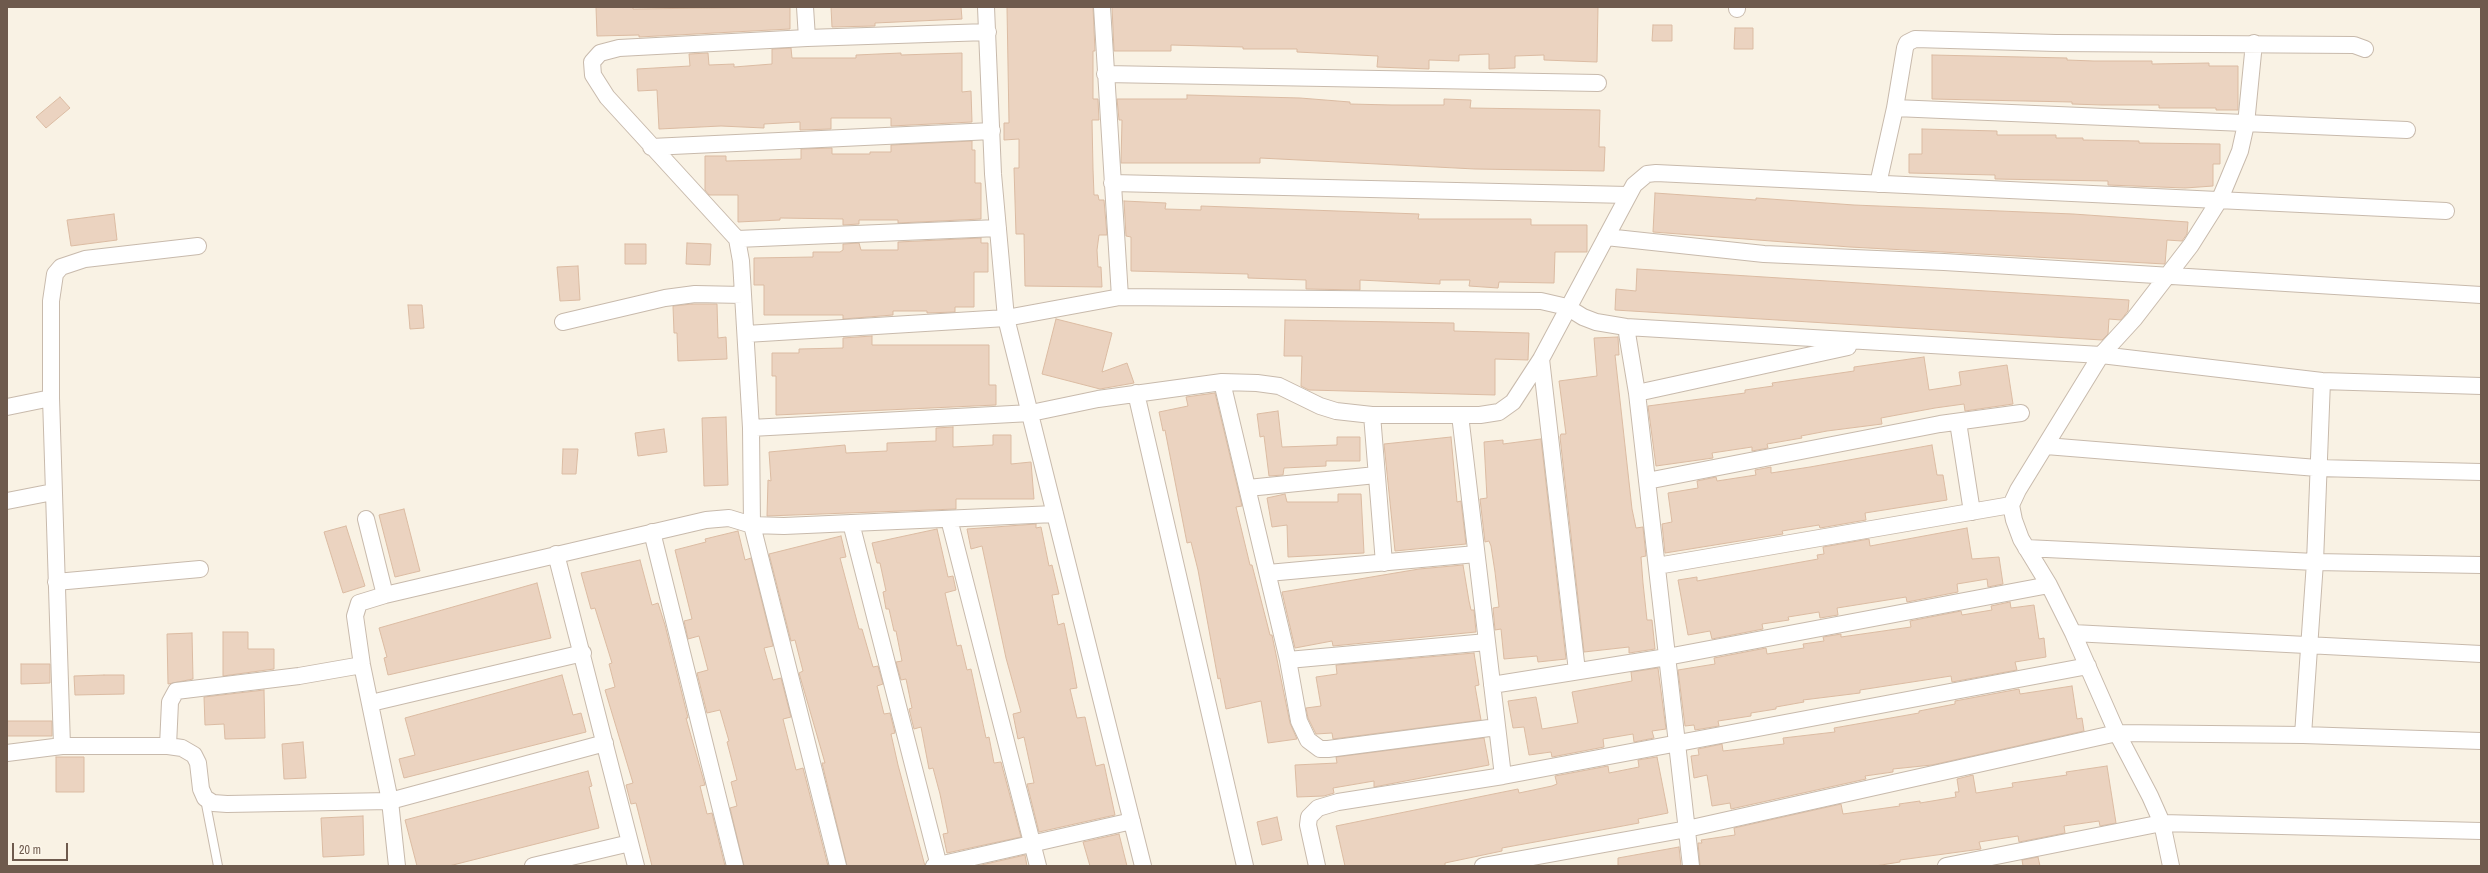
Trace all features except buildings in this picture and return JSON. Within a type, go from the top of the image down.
[{"type":"street","points":[[805,7],[807,38]]},
{"type":"street","points":[[986,7],[998,228],[1006,318],[1031,413],[1143,866]]},
{"type":"street","points":[[1102,7],[1120,297]]},
{"type":"street","points":[[838,866],[752,525],[751,428],[746,334],[737,239],[651,147],[598,84],[593,75],[592,62],[600,53],[619,48],[807,38],[988,32]]},
{"type":"street","points":[[1878,184],[1895,108],[1905,48],[1907,43],[1915,40],[2056,43],[2254,43],[2354,45],[2365,49]]},
{"type":"street","points":[[2171,866],[2162,823],[2132,758],[2117,733],[2073,633],[2026,548],[2014,520],[2011,505],[2101,355],[2134,319],[2191,245],[2220,199],[2240,151],[2246,124],[2254,43]]},
{"type":"street","points":[[1105,74],[1598,83]]},
{"type":"street","points":[[1895,108],[2407,130]]},
{"type":"street","points":[[651,147],[992,131]]},
{"type":"street","points":[[751,428],[1031,413],[1136,393],[1222,382],[1258,383],[1279,386],[1320,406],[1372,416],[1460,416],[1494,413],[1507,407],[1513,402],[1541,359],[1567,307],[1628,194],[1640,178],[1647,174],[1670,172],[1878,184],[2220,199],[2446,211]]},
{"type":"street","points":[[1112,183],[1628,194]]},
{"type":"street","points":[[737,239],[998,228]]},
{"type":"street","points":[[1606,237],[1764,254],[1944,262],[2166,277],[2481,295]]},
{"type":"street","points":[[62,746],[51,398],[50,301],[55,274],[62,267],[85,259],[198,246]]},
{"type":"street","points":[[563,322],[665,298],[695,294],[743,295]]},
{"type":"street","points":[[746,334],[1006,318],[1120,297],[1541,301],[1567,307],[1583,317],[1626,327],[1867,343],[2101,355],[2322,381],[2481,386]]},
{"type":"street","points":[[1626,327],[1637,393],[1691,866]]},
{"type":"street","points":[[1637,393],[1867,343]]},
{"type":"street","points":[[1541,359],[1577,671]]},
{"type":"street","points":[[2303,735],[2315,562],[2317,468],[2322,381]]},
{"type":"street","points":[[1222,382],[1268,573],[1303,733],[1313,746],[1320,749],[1340,748],[1497,727]]},
{"type":"street","points":[[1136,393],[1245,866]]},
{"type":"street","points":[[7,407],[51,398]]},
{"type":"street","points":[[1647,481],[1958,422],[2021,413]]},
{"type":"street","points":[[1372,416],[1384,563]]},
{"type":"street","points":[[1460,416],[1503,776]]},
{"type":"street","points":[[1958,422],[1972,512]]},
{"type":"street","points":[[2046,446],[2317,468],[2481,472]]},
{"type":"street","points":[[1248,488],[1376,475]]},
{"type":"street","points":[[7,501],[53,492]]},
{"type":"street","points":[[1657,566],[2011,505]]},
{"type":"street","points":[[397,866],[390,801],[362,665],[354,616],[359,603],[384,594],[652,532],[721,518],[739,520],[752,525],[784,526],[1055,514]]},
{"type":"street","points":[[366,519],[384,594]]},
{"type":"street","points":[[949,519],[1038,866]]},
{"type":"street","points":[[851,523],[937,866],[1132,821]]},
{"type":"street","points":[[652,532],[735,866]]},
{"type":"street","points":[[2026,548],[2315,562],[2481,565]]},
{"type":"street","points":[[556,554],[583,653],[636,866]]},
{"type":"street","points":[[1268,573],[1476,554]]},
{"type":"street","points":[[56,582],[200,569]]},
{"type":"street","points":[[1492,685],[1667,657],[2048,586]]},
{"type":"street","points":[[2073,633],[2481,654]]},
{"type":"street","points":[[1288,660],[1487,642]]},
{"type":"street","points":[[371,703],[583,653]]},
{"type":"street","points":[[168,746],[170,702],[176,692],[299,676],[362,665]]},
{"type":"street","points":[[1317,866],[1308,825],[1309,817],[1318,808],[1338,802],[1503,776],[1677,742],[2088,666]]},
{"type":"street","points":[[1483,866],[1687,828],[2117,733],[2303,735],[2481,741]]},
{"type":"street","points":[[7,754],[62,746],[168,746],[182,748],[194,755],[198,763],[201,789],[205,798],[213,803],[227,804],[390,801],[605,743]]},
{"type":"street","points":[[1946,866],[2162,823],[2481,831]]},
{"type":"street","points":[[533,866],[630,843]]},
{"type":"lane","points":[[205,798],[218,866]]}]
